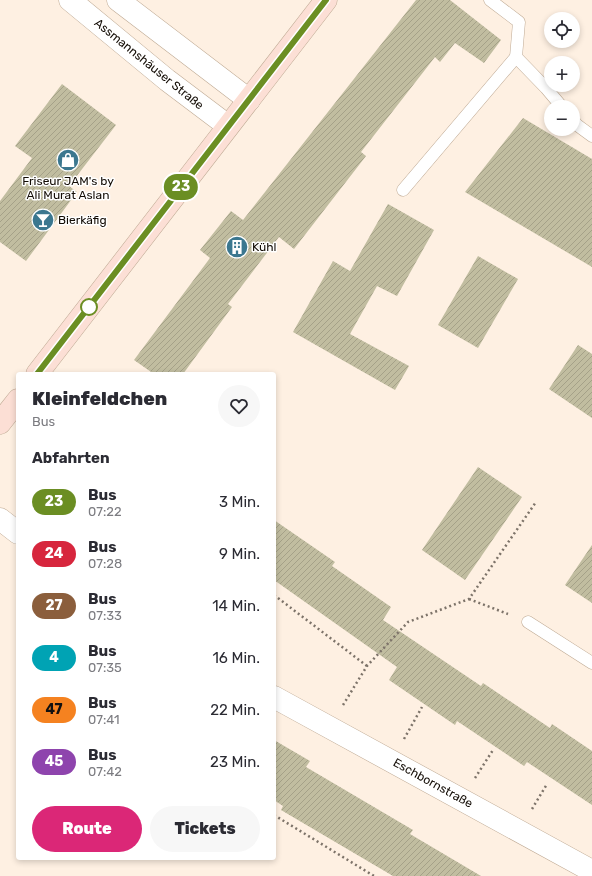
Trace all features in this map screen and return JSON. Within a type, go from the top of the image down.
[{"type":"main road","points":[[39,372],[326,0]]},
{"type":"main road","points":[[0,423],[16,403]]},
{"type":"street","name":"Assmannshäuser Straße","points":[[70,0],[167,80],[228,126]]},
{"type":"street","points":[[118,0],[248,100]]},
{"type":"street","points":[[0,519],[16,531]]},
{"type":"street","name":"Eschbornstraße","points":[[276,698],[392,760],[592,871]]},
{"type":"lane","points":[[403,190],[516,57],[519,22],[490,0]]},
{"type":"lane","points":[[516,57],[556,100]]},
{"type":"lane","points":[[580,127],[592,136]]},
{"type":"lane","points":[[528,622],[592,663]]},
{"type":"path","points":[[330,728],[367,666],[408,622],[469,599],[536,502]]},
{"type":"path","points":[[276,597],[367,666]]},
{"type":"path","points":[[469,599],[528,622]]},
{"type":"path","points":[[392,760],[422,707]]},
{"type":"path","points":[[462,799],[492,750]]},
{"type":"path","points":[[276,816],[374,876]]},
{"type":"building","points":[[416,0],[450,0],[501,40],[484,63],[455,43],[440,62],[435,57],[361,152],[366,156],[294,249],[279,237],[228,304],[232,307],[184,372],[151,372],[134,360],[210,258],[200,250],[231,211],[243,220]]},
{"type":"building","points":[[62,84],[116,125],[69,186],[77,192],[26,261],[0,242],[0,201],[32,158],[15,146]]},
{"type":"building","points":[[523,118],[544,130],[544,136],[553,136],[592,159],[592,267],[465,192]]},
{"type":"building","points":[[388,204],[434,230],[397,296],[377,286],[350,334],[409,366],[395,390],[293,332],[333,261],[350,271]]},
{"type":"building","points":[[478,256],[518,279],[478,348],[438,325]]},
{"type":"building","points":[[578,345],[592,354],[592,418],[549,389]]},
{"type":"building","points":[[478,467],[522,497],[465,580],[422,550]]},
{"type":"building","points":[[276,521],[335,562],[332,566],[391,607],[383,620],[481,686],[483,683],[550,728],[552,724],[592,751],[592,805],[527,762],[524,766],[457,721],[455,725],[389,680],[397,667],[276,581]]},
{"type":"building","points":[[592,545],[592,603],[565,585]]},
{"type":"building","points":[[276,741],[310,761],[306,767],[413,830],[410,834],[481,876],[393,876],[281,810],[283,806],[276,801]]},
{"type":"bus line","name":"23","points":[[39,372],[326,0]]},
{"type":"place","name":"Friseur JAM's by Ali Murat Aslan","points":[[68,160]]},
{"type":"place","name":"Bierkäfig","points":[[43,220]]},
{"type":"place","name":"Kühl","points":[[237,247]]}]
